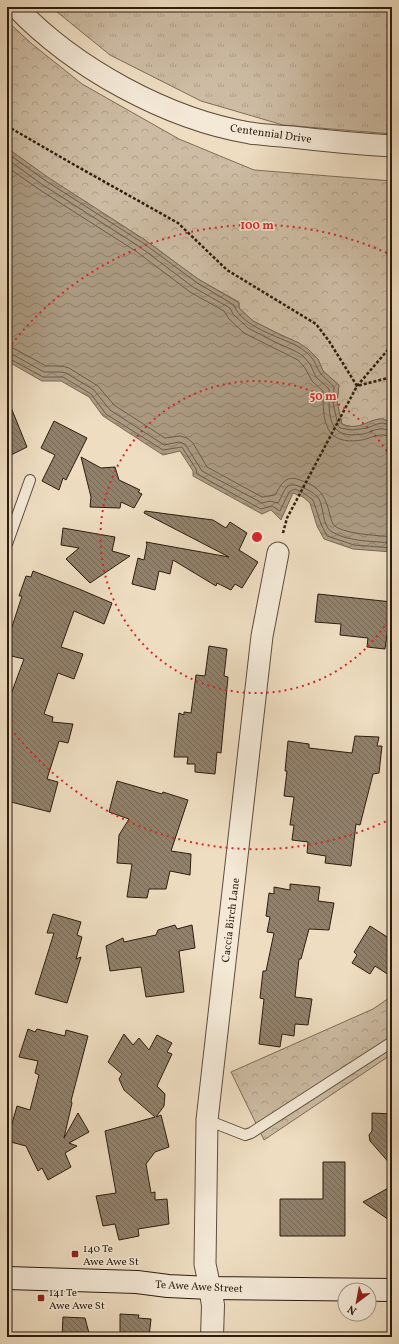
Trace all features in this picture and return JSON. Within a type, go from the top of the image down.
[{"type":"main road","name":"Te Awe Awe Street","points":[[7,1278],[137,1282],[168,1286],[210,1288],[392,1290]]},
{"type":"main road","points":[[210,1288],[213,1305],[212,1337]]},
{"type":"street","name":"Centennial Drive","points":[[16,7],[26,18],[61,46],[96,71],[126,89],[172,111],[213,124],[250,133],[392,146]]},
{"type":"street","name":"Caccia Birch Lane","points":[[210,1288],[205,1264],[207,1120],[262,644],[278,553]]},
{"type":"lane","points":[[7,544],[30,480]]},
{"type":"lane","points":[[207,1120],[245,1135],[251,1133],[392,1042]]},
{"type":"path","points":[[7,126],[178,223],[227,270],[316,324],[329,341],[357,386]]},
{"type":"path","points":[[278,553],[287,518],[357,386],[392,345]]},
{"type":"path","points":[[357,386],[392,377]]},
{"type":"green space","points":[[51,7],[392,7],[392,134],[283,125],[201,101],[110,55]]},
{"type":"green space","points":[[7,21],[32,44],[82,84],[179,139],[254,170],[392,181],[392,423],[383,419],[378,419],[359,426],[348,426],[342,424],[337,402],[339,385],[323,371],[318,359],[299,343],[253,321],[239,308],[239,302],[198,279],[145,240],[48,178],[7,148]]},
{"type":"green space","points":[[392,996],[392,1054],[264,1140],[231,1072],[373,1009]]},
{"type":"water","points":[[7,148],[49,178],[145,240],[198,279],[239,303],[239,308],[253,321],[299,343],[308,349],[318,359],[323,371],[339,385],[337,402],[342,424],[348,426],[359,426],[378,419],[383,419],[392,423],[392,552],[353,549],[324,539],[317,526],[310,503],[303,497],[293,493],[281,520],[271,510],[262,514],[193,476],[193,471],[180,451],[163,455],[103,416],[89,397],[61,381],[42,381],[7,361]]},
{"type":"building","points":[[7,400],[27,447],[7,457]]},
{"type":"building","points":[[54,421],[87,438],[66,480],[63,478],[59,490],[42,481],[55,455],[41,448]]},
{"type":"building","points":[[81,457],[101,468],[115,467],[119,480],[140,490],[138,492],[142,494],[134,508],[121,502],[120,508],[90,507],[91,497]]},
{"type":"building","points":[[145,511],[213,520],[226,528],[230,522],[247,533],[239,550],[258,562],[242,588],[235,584],[231,590],[217,583],[216,586],[173,560],[170,574],[159,571],[155,590],[132,584],[138,558],[144,560],[147,544],[146,542],[229,557],[144,513]]},
{"type":"building","points":[[63,528],[115,537],[112,551],[130,556],[90,583],[66,559],[79,548],[61,545]]},
{"type":"building","points":[[33,571],[112,603],[104,624],[74,611],[61,647],[83,654],[74,679],[58,673],[44,714],[53,717],[52,722],[73,724],[68,743],[59,741],[47,779],[58,782],[50,812],[7,801],[7,705],[24,659],[7,655],[7,642],[22,596],[19,596],[26,576],[31,577]]},
{"type":"building","points":[[318,594],[392,602],[392,627],[388,627],[385,649],[367,647],[368,638],[340,635],[341,624],[315,622]]},
{"type":"building","points":[[209,646],[227,649],[224,676],[228,677],[221,753],[217,752],[215,774],[195,772],[195,764],[187,764],[188,757],[174,757],[179,713],[184,715],[184,712],[191,713],[196,675],[205,676]]},
{"type":"building","points":[[355,736],[379,737],[377,746],[382,746],[379,773],[373,774],[360,825],[356,824],[351,866],[325,863],[326,856],[307,853],[308,842],[292,840],[294,825],[290,825],[294,797],[284,796],[288,741],[309,744],[309,748],[352,753]]},
{"type":"building","points":[[117,781],[162,794],[163,792],[188,800],[171,851],[191,854],[190,875],[170,871],[166,889],[149,889],[147,898],[127,897],[132,864],[117,863],[119,835],[129,819],[109,812]]},
{"type":"building","points":[[290,884],[320,887],[318,901],[334,903],[329,930],[309,929],[301,959],[299,959],[295,997],[312,999],[308,1025],[295,1024],[294,1036],[282,1034],[280,1047],[259,1044],[264,999],[260,998],[263,971],[266,971],[274,933],[267,932],[270,917],[266,916],[269,893],[274,894],[274,887],[290,890]]},
{"type":"building","points":[[53,914],[81,922],[77,935],[82,937],[76,959],[81,957],[67,1003],[35,994],[54,933],[47,933]]},
{"type":"building","points":[[175,925],[177,929],[192,925],[195,948],[179,951],[184,992],[146,997],[141,967],[110,971],[106,946],[123,938],[124,942],[156,935],[158,930]]},
{"type":"building","points":[[370,926],[392,940],[392,977],[375,966],[370,974],[352,963],[357,955],[354,952]]},
{"type":"building","points":[[28,1029],[35,1032],[37,1029],[65,1036],[66,1030],[88,1036],[71,1101],[72,1103],[64,1138],[78,1113],[89,1132],[69,1143],[77,1146],[65,1153],[71,1167],[48,1180],[42,1168],[38,1171],[26,1146],[7,1141],[17,1106],[30,1110],[39,1075],[35,1073],[38,1061],[19,1057]]},
{"type":"building","points":[[124,1034],[133,1045],[139,1038],[149,1050],[157,1035],[172,1043],[167,1052],[172,1054],[157,1086],[165,1094],[164,1106],[156,1117],[161,1115],[169,1147],[155,1152],[146,1164],[151,1193],[155,1192],[155,1200],[167,1199],[169,1224],[138,1229],[139,1236],[119,1240],[115,1224],[103,1226],[96,1196],[116,1193],[105,1131],[155,1117],[124,1090],[119,1079],[122,1074],[108,1062]]},
{"type":"building","points":[[372,1113],[392,1114],[392,1166],[370,1141],[369,1135],[372,1131]]},
{"type":"building","points":[[323,1162],[345,1162],[345,1236],[280,1236],[280,1199],[323,1199]]},
{"type":"building","points":[[392,1186],[392,1222],[363,1202]]},
{"type":"building","points":[[120,1314],[139,1315],[138,1318],[151,1319],[149,1337],[120,1337]]},
{"type":"building","points":[[63,1317],[85,1318],[90,1337],[62,1337]]},
{"type":"place","name":"140 Te Awe Awe St","points":[[75,1254]]},
{"type":"place","name":"141 Te Awe Awe St","points":[[41,1298]]}]
